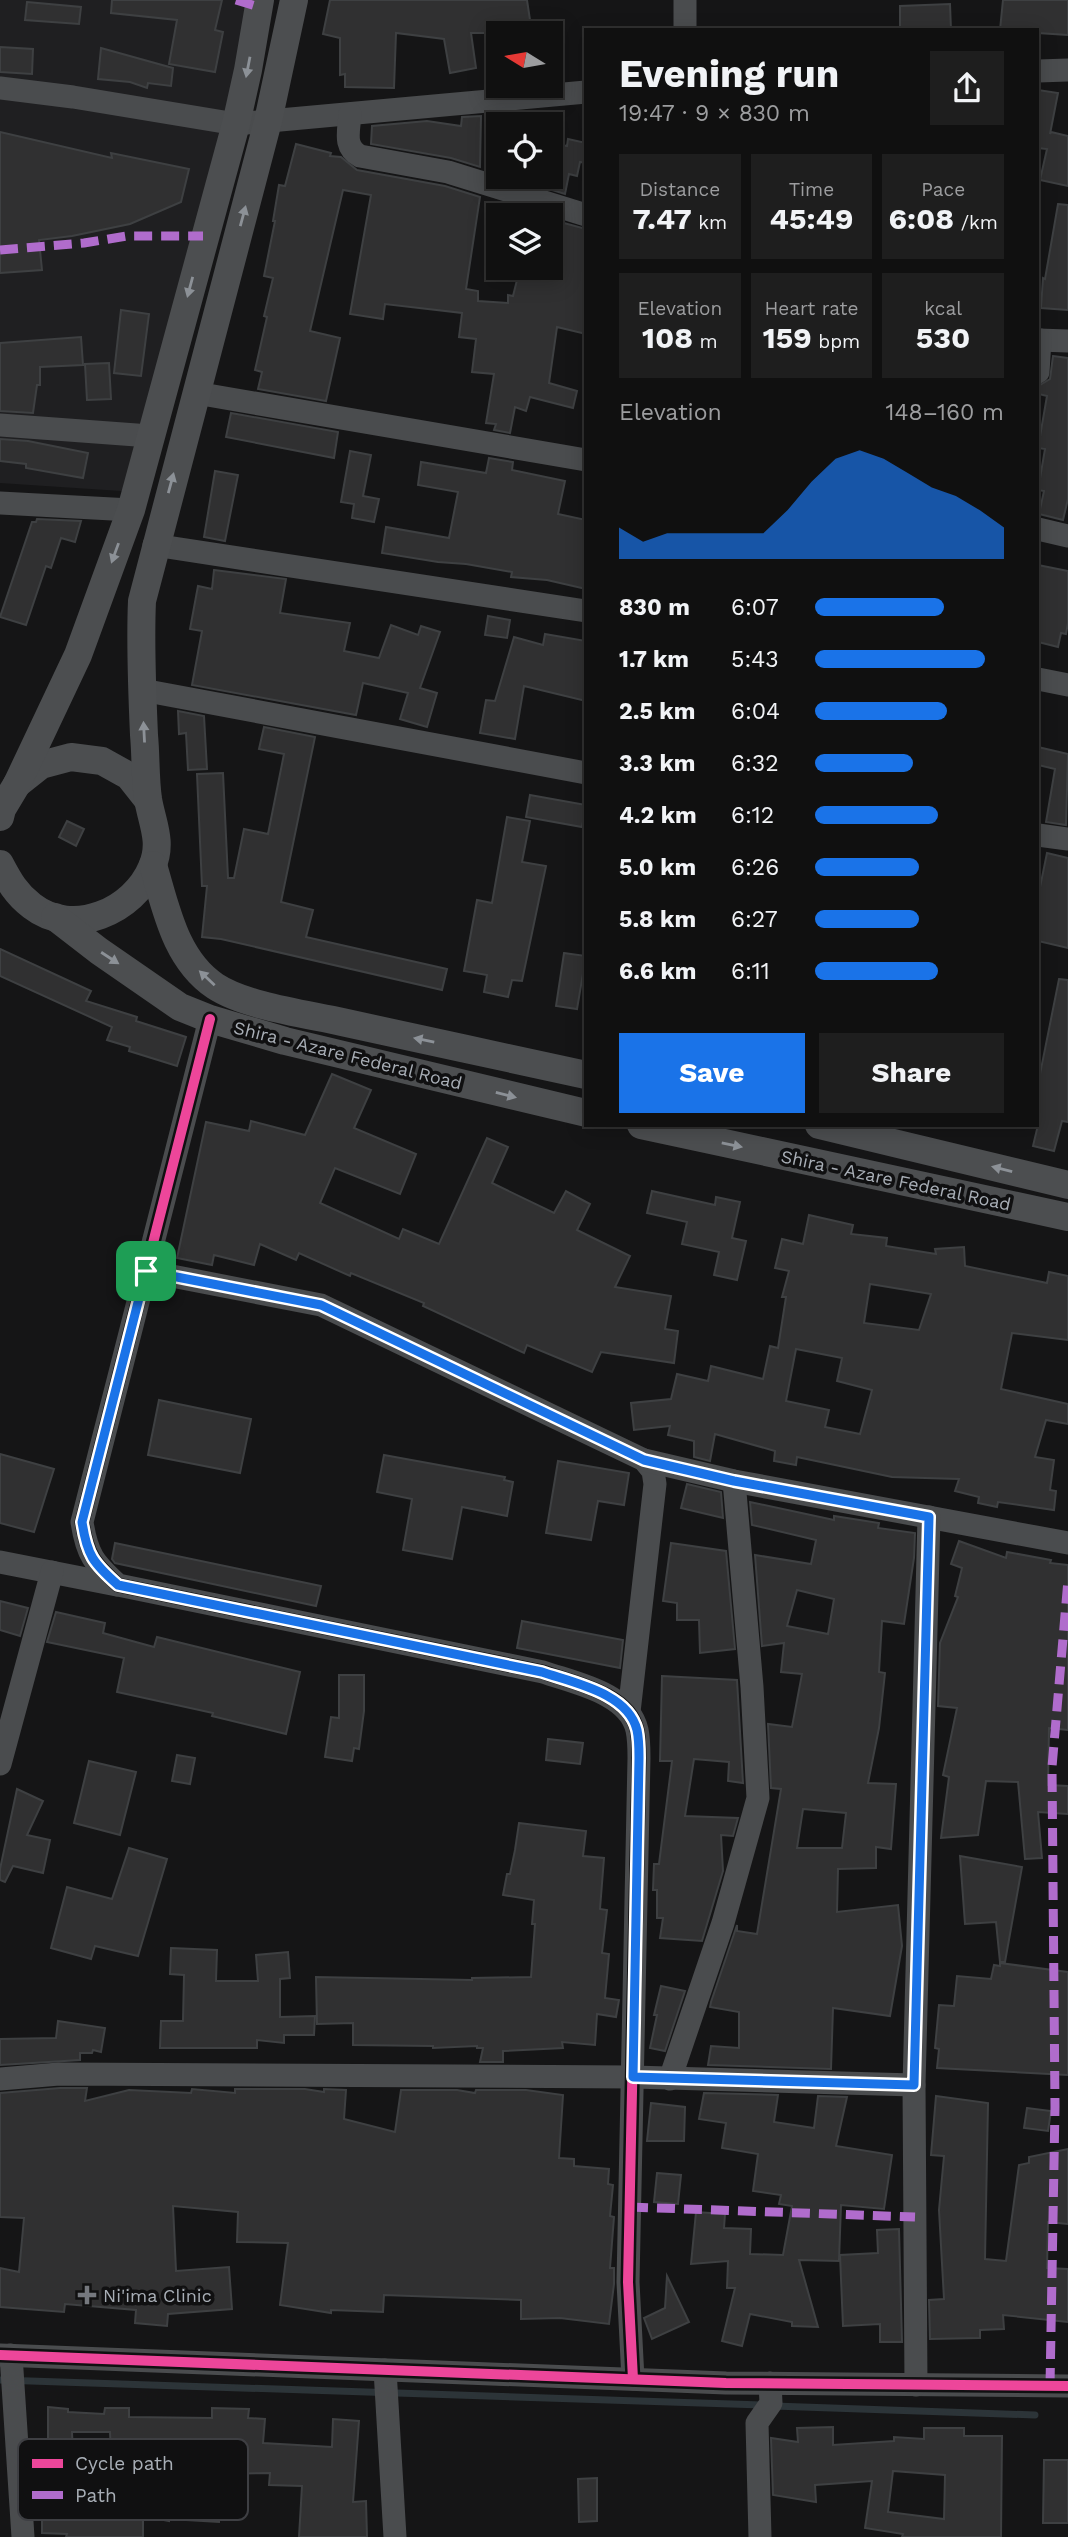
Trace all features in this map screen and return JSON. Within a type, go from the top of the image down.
[{"type":"main road","points":[[1,812],[78,655],[131,510],[236,124],[260,0]]},
{"type":"main road","points":[[55,917],[85,919],[114,910],[138,891],[153,865],[157,832],[148,800],[140,645],[142,601],[154,545],[268,121],[294,0]]},
{"type":"main road","points":[[17,784],[41,765],[71,757],[102,761],[129,776],[148,800]]},
{"type":"main road","name":"Shira - Azare Federal Road","points":[[153,865],[175,936],[194,965],[215,985],[245,999],[300,1013],[584,1075]]},
{"type":"main road","name":"Shira - Azare Federal Road","points":[[4,879],[33,907],[55,917],[180,1007],[210,1019],[285,1041],[584,1113]]},
{"type":"main road","points":[[540,1103],[541,1065]]},
{"type":"main road","name":"Shira - Azare Federal Road","points":[[650,1127],[1068,1217]]},
{"type":"main road","name":"Shira - Azare Federal Road","points":[[827,1127],[1068,1185]]},
{"type":"street","points":[[685,0],[685,28]]},
{"type":"street","points":[[1039,71],[1068,70]]},
{"type":"street","points":[[0,88],[74,97],[236,124],[584,92]]},
{"type":"street","points":[[350,114],[348,145],[352,152],[360,156],[448,172],[584,214]]},
{"type":"street","points":[[1039,340],[1068,341]]},
{"type":"street","points":[[196,393],[584,460]]},
{"type":"street","points":[[0,425],[150,436]]},
{"type":"street","points":[[0,503],[131,510]]},
{"type":"street","points":[[1039,529],[1068,536]]},
{"type":"street","points":[[154,545],[584,611]]},
{"type":"street","points":[[1039,679],[1068,685]]},
{"type":"street","points":[[142,690],[584,774]]},
{"type":"street","points":[[1039,835],[1068,839]]},
{"type":"street","points":[[118,1585],[98,1567],[85,1546],[82,1522],[210,1019]]},
{"type":"street","points":[[146,1271],[321,1305],[644,1460],[734,1481],[1068,1543]]},
{"type":"street","points":[[629,1712],[655,1484],[653,1471],[644,1460]]},
{"type":"street","points":[[670,2079],[723,1923],[758,1798],[752,1687],[734,1481]]},
{"type":"street","points":[[916,2385],[914,2085],[929,1517]]},
{"type":"street","points":[[0,1562],[542,1672],[604,1694],[629,1712],[637,1730],[639,1758],[628,2282],[633,2379]]},
{"type":"street","points":[[0,1764],[52,1572]]},
{"type":"street","points":[[0,2079],[59,2074],[633,2077],[914,2085]]},
{"type":"street","points":[[18,2477],[9,2369],[386,2387],[633,2379],[770,2393],[916,2385],[1068,2386]]},
{"type":"street","points":[[386,2387],[396,2537]]},
{"type":"street","points":[[760,2537],[757,2423],[770,2393]]},
{"type":"shaded area","points":[[0,0],[260,0],[136,492],[0,483]]},
{"type":"building","points":[[112,0],[222,0],[215,30],[223,32],[215,72],[169,64],[177,20],[111,13]]},
{"type":"building","points":[[330,0],[527,0],[530,21],[486,21],[486,33],[471,33],[476,68],[450,73],[444,39],[396,33],[394,88],[345,87],[345,74],[340,75],[340,38],[323,34]]},
{"type":"building","points":[[1003,0],[1068,0],[1068,35],[1039,33],[1039,28],[1000,28]]},
{"type":"building","points":[[27,2],[81,7],[79,24],[25,20]]},
{"type":"building","points":[[950,4],[951,28],[900,28],[900,6]]},
{"type":"building","points":[[0,47],[33,49],[32,74],[0,72]]},
{"type":"building","points":[[101,48],[173,68],[171,86],[148,83],[147,88],[130,82],[98,79]]},
{"type":"building","points":[[1039,90],[1058,93],[1050,134],[1068,136],[1068,186],[1040,180],[1047,149],[1039,148]]},
{"type":"building","points":[[481,116],[480,167],[451,158],[371,144],[372,126],[427,121],[461,126],[462,117]]},
{"type":"building","points":[[0,132],[112,158],[111,153],[189,169],[181,202],[130,224],[39,240],[42,270],[0,273]]},
{"type":"building","points":[[568,139],[584,143],[584,163],[580,162],[577,176],[569,174],[565,194],[549,189],[563,189],[563,145],[567,146]]},
{"type":"building","points":[[296,144],[341,157],[357,170],[445,186],[480,197],[466,289],[478,291],[478,301],[508,303],[508,295],[513,296],[517,280],[563,280],[564,223],[584,228],[584,334],[557,327],[549,383],[577,391],[573,408],[530,397],[526,411],[515,407],[510,433],[494,430],[496,424],[486,423],[494,374],[472,372],[476,339],[459,337],[462,313],[385,304],[383,319],[350,314],[371,195],[343,190],[310,331],[340,338],[326,401],[258,389],[262,372],[255,370],[273,278],[264,276],[279,185],[285,186]]},
{"type":"building","points":[[1058,204],[1068,205],[1068,310],[1041,308],[1043,278],[1045,279]]},
{"type":"building","points":[[121,310],[149,314],[141,376],[114,373]]},
{"type":"building","points":[[81,337],[83,365],[40,367],[40,385],[37,385],[33,413],[0,411],[0,343]]},
{"type":"building","points":[[1053,356],[1068,358],[1068,499],[1063,520],[1039,514],[1044,491],[1039,490],[1039,484],[1045,449],[1039,448],[1039,442],[1047,396],[1039,394],[1040,385],[1050,379]]},
{"type":"building","points":[[109,363],[111,399],[87,400],[85,364]]},
{"type":"building","points":[[231,413],[338,432],[334,458],[226,437]]},
{"type":"building","points":[[0,439],[28,441],[88,453],[83,478],[26,468],[26,464],[0,461]]},
{"type":"building","points":[[350,451],[371,455],[363,496],[379,499],[374,522],[352,518],[354,504],[341,502]]},
{"type":"building","points":[[489,458],[513,462],[512,470],[565,481],[558,514],[584,520],[584,589],[547,580],[511,577],[512,572],[382,553],[386,527],[449,538],[458,492],[418,485],[421,462],[486,473]]},
{"type":"building","points":[[215,471],[238,475],[225,541],[204,537]]},
{"type":"building","points":[[37,519],[81,521],[75,542],[61,538],[51,568],[46,566],[26,625],[0,617],[32,522]]},
{"type":"building","points":[[1039,565],[1068,571],[1068,623],[1066,634],[1061,633],[1058,647],[1039,642]]},
{"type":"building","points":[[214,570],[286,579],[280,613],[350,623],[344,651],[379,658],[391,625],[418,635],[421,626],[440,632],[420,688],[437,693],[427,727],[400,719],[408,693],[363,683],[356,715],[192,685],[202,631],[190,629],[198,586],[212,589]]},
{"type":"building","points":[[488,616],[510,620],[507,638],[485,635]]},
{"type":"building","points":[[545,634],[584,641],[584,701],[524,686],[515,739],[480,733],[486,700],[495,701],[514,637],[543,645]]},
{"type":"building","points":[[178,711],[204,716],[207,769],[188,770],[186,733],[179,734]]},
{"type":"building","points":[[264,727],[315,737],[281,902],[313,910],[306,937],[447,969],[442,990],[221,939],[202,937],[207,886],[202,886],[197,774],[223,773],[228,878],[234,878],[244,829],[268,834],[284,754],[259,749]]},
{"type":"building","points":[[1039,747],[1068,754],[1066,825],[1046,822],[1055,769],[1039,765]]},
{"type":"building","points":[[530,795],[584,805],[582,827],[526,817]]},
{"type":"building","points":[[507,817],[530,821],[522,862],[546,866],[522,981],[512,980],[508,997],[484,992],[487,975],[464,971],[477,900],[492,903]]},
{"type":"building","points":[[67,821],[84,829],[76,846],[59,837]]},
{"type":"building","points":[[1047,853],[1068,858],[1068,948],[1039,941],[1039,892]]},
{"type":"building","points":[[0,949],[91,991],[86,1001],[137,1017],[136,1021],[186,1037],[177,1066],[129,1051],[130,1047],[107,1040],[112,1027],[0,976]]},
{"type":"building","points":[[564,953],[584,956],[577,1009],[556,1006]]},
{"type":"building","points":[[1059,979],[1068,980],[1068,1122],[1062,1121],[1054,1151],[1033,1146],[1039,1127],[1039,1079]]},
{"type":"building","points":[[332,1074],[371,1090],[354,1128],[416,1154],[400,1194],[335,1168],[320,1203],[399,1239],[403,1229],[439,1244],[487,1138],[508,1147],[492,1183],[554,1213],[566,1191],[590,1204],[577,1230],[630,1256],[615,1287],[671,1296],[665,1329],[678,1331],[674,1363],[601,1352],[592,1372],[527,1345],[524,1353],[423,1306],[424,1303],[351,1273],[350,1276],[299,1253],[296,1260],[260,1244],[254,1265],[214,1255],[212,1265],[177,1258],[206,1122],[249,1131],[251,1121],[305,1135]]},
{"type":"building","points":[[652,1191],[715,1205],[716,1197],[740,1202],[732,1238],[746,1241],[737,1280],[714,1275],[719,1252],[682,1244],[687,1222],[647,1213]]},
{"type":"building","points":[[809,1215],[853,1225],[851,1234],[887,1238],[886,1246],[936,1254],[935,1249],[964,1247],[965,1266],[1047,1283],[1049,1272],[1068,1276],[1068,1340],[1012,1333],[1001,1389],[1068,1404],[1068,1424],[1046,1420],[1035,1457],[1054,1460],[1050,1490],[1056,1491],[1054,1510],[998,1502],[997,1507],[978,1503],[979,1497],[955,1491],[959,1479],[892,1477],[797,1457],[796,1465],[774,1461],[775,1451],[715,1434],[710,1461],[694,1457],[694,1441],[668,1435],[670,1426],[634,1430],[631,1403],[671,1399],[677,1374],[708,1381],[711,1366],[763,1379],[770,1346],[778,1348],[786,1297],[782,1297],[789,1271],[775,1268],[782,1239],[803,1244]],"holes":[[[870,1284],[931,1294],[919,1330],[864,1323]],[[796,1349],[842,1358],[837,1381],[872,1390],[860,1434],[825,1427],[829,1410],[786,1401]]]},
{"type":"building","points":[[159,1400],[251,1419],[240,1473],[148,1455]]},
{"type":"building","points":[[0,1454],[54,1469],[34,1532],[0,1523]]},
{"type":"building","points":[[384,1455],[505,1477],[504,1480],[513,1482],[507,1516],[462,1507],[452,1559],[403,1550],[412,1499],[377,1492]]},
{"type":"building","points":[[558,1461],[629,1473],[624,1505],[598,1501],[591,1540],[546,1533]]},
{"type":"building","points":[[687,1484],[721,1492],[723,1518],[681,1508]]},
{"type":"building","points":[[750,1502],[834,1520],[834,1516],[879,1523],[878,1528],[915,1533],[904,1624],[882,1621],[879,1672],[885,1673],[879,1728],[868,1783],[896,1784],[891,1849],[876,1847],[876,1868],[838,1869],[837,1912],[898,1905],[902,1946],[890,2016],[833,2008],[831,2069],[708,2065],[711,2046],[739,2048],[739,2012],[710,2007],[737,1925],[737,1931],[757,1934],[781,1789],[771,1788],[768,1724],[792,1727],[802,1674],[781,1672],[784,1643],[762,1646],[755,1555],[811,1564],[816,1540],[752,1525]],"holes":[[[797,1590],[834,1599],[828,1634],[787,1626]],[[803,1809],[846,1813],[842,1848],[797,1848]]]},
{"type":"building","points":[[959,1541],[1006,1558],[1007,1552],[1068,1565],[1068,1730],[1049,1728],[1048,1785],[1068,1786],[1068,1814],[1038,1812],[1042,1858],[1025,1859],[1018,1782],[986,1781],[978,1835],[941,1838],[949,1777],[943,1775],[957,1708],[938,1706],[940,1643],[958,1597],[955,1596],[962,1568],[951,1564]]},
{"type":"building","points":[[115,1543],[321,1586],[316,1606],[115,1563],[112,1559]]},
{"type":"building","points":[[671,1543],[726,1551],[735,1649],[700,1653],[699,1620],[677,1620],[677,1603],[663,1601]]},
{"type":"building","points":[[0,1601],[28,1608],[20,1636],[0,1630]]},
{"type":"building","points":[[56,1612],[105,1623],[103,1633],[154,1647],[157,1637],[300,1672],[286,1734],[212,1716],[213,1713],[117,1692],[124,1658],[47,1642]]},
{"type":"building","points":[[522,1621],[623,1640],[620,1668],[517,1648]]},
{"type":"building","points":[[339,1675],[364,1675],[364,1711],[359,1749],[354,1748],[352,1761],[325,1757],[331,1717],[339,1718]]},
{"type":"building","points":[[662,1676],[737,1680],[743,1783],[728,1781],[729,1762],[694,1759],[685,1816],[738,1818],[733,1836],[721,1835],[723,1871],[702,1941],[660,1938],[663,1918],[657,1918],[657,1890],[653,1890],[654,1864],[659,1864],[672,1761],[660,1761]]},
{"type":"building","points":[[548,1739],[583,1743],[580,1764],[546,1760]]},
{"type":"building","points":[[177,1755],[195,1758],[190,1784],[172,1781]]},
{"type":"building","points":[[89,1761],[136,1772],[120,1835],[74,1823]]},
{"type":"building","points":[[17,1789],[43,1801],[27,1835],[50,1840],[43,1873],[13,1866],[5,1882],[0,1880],[0,1869]]},
{"type":"building","points":[[519,1823],[586,1831],[583,1856],[604,1858],[600,1909],[607,1910],[602,1953],[609,1954],[605,1998],[619,2000],[616,2017],[597,2014],[595,2045],[562,2042],[563,2048],[503,2051],[503,2062],[480,2062],[483,2048],[477,2046],[433,2048],[353,2045],[353,2023],[317,2024],[316,1977],[472,1980],[531,1977],[534,1900],[503,1895],[507,1874],[510,1874]]},
{"type":"building","points":[[129,1848],[167,1859],[138,1956],[95,1946],[91,1959],[51,1948],[67,1887],[112,1899]]},
{"type":"building","points":[[960,1856],[1022,1867],[1005,1962],[1000,1962],[996,1922],[965,1924]]},
{"type":"building","points":[[171,1948],[217,1950],[216,1981],[258,1981],[256,1955],[288,1952],[290,1978],[280,1979],[280,2017],[315,2016],[314,2035],[284,2035],[284,2043],[257,2040],[257,2048],[160,2048],[161,2021],[183,2021],[184,1975],[170,1974]]},
{"type":"building","points":[[1000,1963],[1068,1972],[1068,2075],[937,2068],[939,2049],[935,2048],[939,2005],[954,2006],[957,1976],[991,1979],[994,1965],[1000,1966]]},
{"type":"building","points":[[661,1986],[685,1991],[665,2051],[650,2048]]},
{"type":"building","points":[[58,2021],[105,2028],[101,2052],[93,2050],[92,2053],[80,2053],[80,2060],[0,2065],[0,2039],[56,2038]]},
{"type":"building","points":[[87,2088],[85,2101],[129,2090],[191,2093],[192,2089],[235,2093],[235,2089],[305,2089],[324,2092],[324,2089],[346,2090],[344,2119],[395,2132],[401,2090],[457,2090],[475,2093],[476,2090],[526,2090],[563,2095],[559,2158],[574,2159],[574,2166],[609,2169],[608,2184],[613,2185],[610,2216],[614,2217],[610,2268],[614,2268],[614,2284],[609,2324],[560,2318],[521,2319],[521,2300],[384,2295],[383,2312],[331,2310],[331,2313],[280,2305],[288,2243],[237,2242],[238,2212],[173,2206],[176,2271],[229,2267],[232,2309],[168,2314],[167,2326],[135,2323],[136,2310],[65,2304],[64,2312],[0,2307],[0,2268],[19,2272],[24,2218],[0,2217],[0,2093]]},
{"type":"building","points":[[704,2093],[778,2095],[774,2122],[814,2128],[818,2096],[847,2097],[836,2146],[892,2155],[884,2209],[841,2205],[839,2261],[799,2260],[818,2327],[792,2326],[792,2322],[750,2314],[742,2346],[722,2341],[735,2288],[727,2288],[728,2261],[691,2264],[696,2212],[725,2214],[724,2228],[751,2229],[750,2254],[783,2255],[792,2206],[779,2204],[781,2195],[753,2191],[758,2154],[722,2148],[726,2123],[699,2119]]},
{"type":"building","points":[[936,2096],[988,2103],[985,2259],[1006,2261],[1019,2165],[1029,2163],[1029,2157],[1068,2149],[1068,2224],[1048,2222],[1047,2268],[1068,2269],[1068,2322],[1003,2315],[1004,2329],[980,2330],[980,2338],[930,2339],[929,2300],[944,2299],[939,2210],[944,2156],[931,2155]]},
{"type":"building","points":[[651,2103],[685,2107],[684,2141],[647,2141]]},
{"type":"building","points":[[1027,2108],[1051,2111],[1048,2131],[1024,2128]]},
{"type":"building","points":[[657,2173],[681,2175],[678,2204],[654,2202]]},
{"type":"building","points":[[899,2229],[902,2342],[880,2342],[880,2324],[843,2326],[840,2255],[878,2253],[877,2230]]},
{"type":"building","points":[[667,2276],[689,2322],[652,2339],[644,2318],[665,2308]]},
{"type":"building","points":[[48,2407],[68,2409],[68,2412],[104,2414],[105,2408],[129,2408],[129,2417],[212,2418],[212,2408],[249,2409],[248,2418],[265,2419],[263,2443],[332,2447],[333,2419],[359,2421],[353,2502],[366,2501],[367,2537],[299,2537],[302,2486],[269,2485],[270,2473],[248,2473],[248,2439],[110,2439],[110,2432],[72,2432],[72,2439],[48,2439]]},
{"type":"building","points":[[833,2427],[833,2445],[894,2441],[894,2437],[924,2439],[924,2428],[964,2428],[964,2436],[1002,2436],[1001,2537],[902,2537],[903,2534],[865,2528],[872,2481],[815,2485],[816,2502],[773,2495],[771,2438],[798,2442],[797,2428]],"holes":[[[893,2471],[945,2475],[944,2519],[888,2512]]]},
{"type":"building","points":[[1044,2460],[1068,2460],[1068,2523],[1043,2523]]},
{"type":"building","points":[[597,2478],[597,2521],[579,2522],[578,2479]]},
{"type":"building","points":[[42,2520],[143,2520],[143,2537],[66,2537],[67,2534],[42,2533]]},
{"type":"building","points":[[186,2520],[219,2520],[219,2522]]},
{"type":"waterway","points":[[0,2380],[762,2405]]},
{"type":"waterway","points":[[774,2406],[1035,2415]]},
{"type":"marked path","points":[[236,0],[259,7]]},
{"type":"marked path","points":[[0,250],[84,243],[127,236],[203,236]]},
{"type":"marked path","points":[[1050,2386],[1055,2107],[1052,1767],[1068,1580]]},
{"type":"marked path","points":[[630,2207],[915,2217]]},
{"type":"cycle path","points":[[210,1019],[82,1522],[86,1543],[97,1564],[118,1585],[543,1672],[599,1691],[612,1698],[632,1717],[638,1733],[639,1755],[628,2282],[633,2379]]},
{"type":"cycle path","points":[[0,2355],[726,2383],[1068,2386]]},
{"type":"place","name":"Ni'ima Clinic","points":[[87,2295]]},
{"type":"route","points":[[146,1271],[321,1305],[644,1460],[734,1481],[929,1517],[914,2085],[633,2077],[639,1758],[637,1730],[629,1712],[604,1694],[542,1672],[118,1585],[98,1567],[85,1546],[82,1522],[146,1271]]}]
